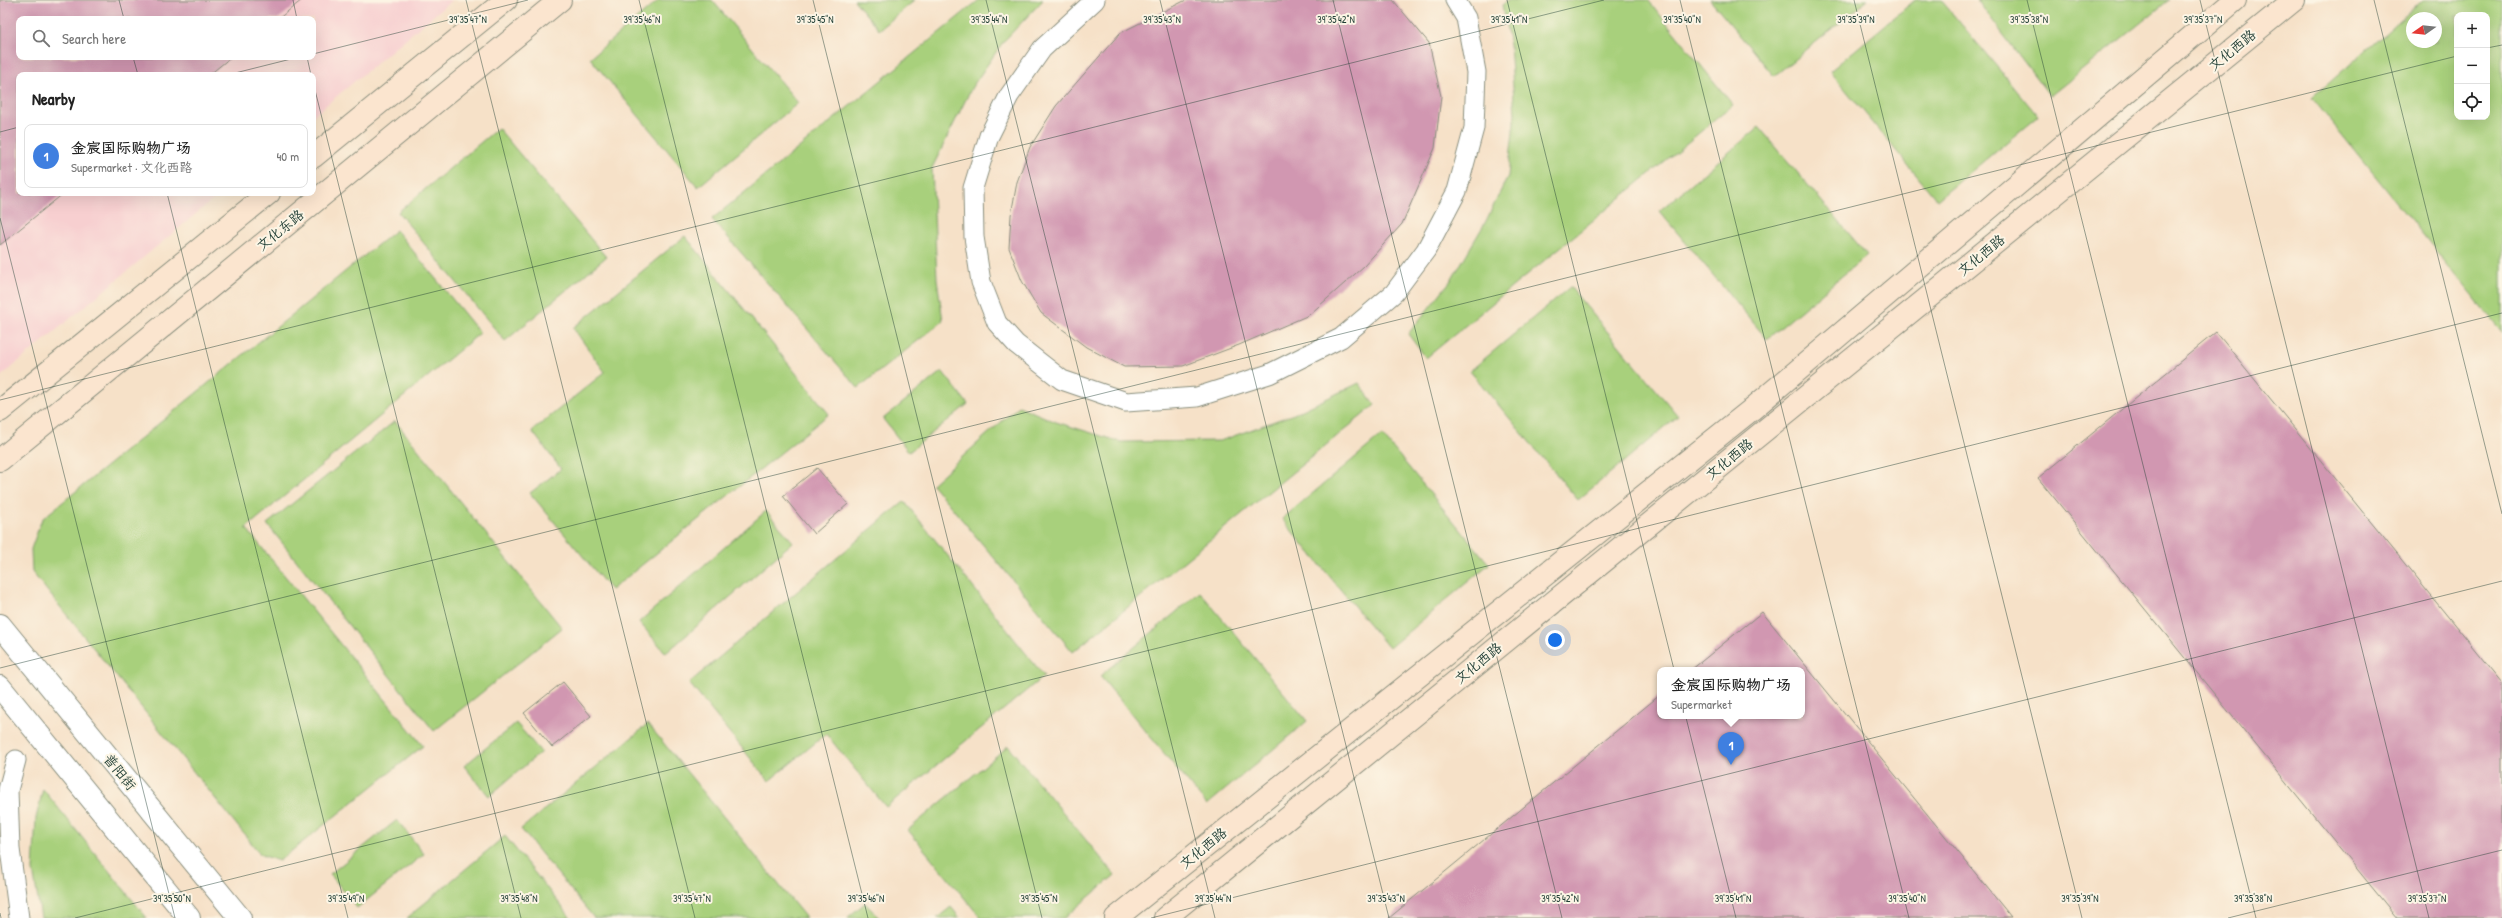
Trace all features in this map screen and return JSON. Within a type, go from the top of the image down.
[{"type":"street","points":[[316,155],[506,0]]},
{"type":"street","name":"文化东路","points":[[0,460],[560,0]]},
{"type":"street","name":"文化西路","points":[[1116,918],[1751,410],[2235,0]]},
{"type":"street","name":"文化西路","points":[[1165,918],[2294,0]]},
{"type":"street","points":[[0,411],[265,196]]},
{"type":"street","name":"普阳街","points":[[0,625],[240,918]]},
{"type":"street","points":[[0,687],[189,918]]},
{"type":"lane","points":[[1095,0],[1042,49],[1009,96],[989,136],[973,188],[974,237],[981,282],[997,323],[1016,344],[1062,380],[1126,402],[1197,396],[1268,374],[1341,338],[1394,293],[1426,250],[1457,191],[1474,128],[1476,72],[1466,18],[1455,0]]},
{"type":"lane","points":[[16,760],[8,790],[10,849],[19,918]]},
{"type":"shaded area","points":[[0,0],[452,0],[316,113],[316,72],[16,72],[16,196],[217,196],[0,377]]},
{"type":"green space","points":[[659,0],[712,0],[798,103],[698,187],[590,58]]},
{"type":"green space","points":[[854,0],[915,0],[879,30]]},
{"type":"green space","points":[[979,0],[1043,0],[1003,42],[972,87],[932,168],[937,279],[943,321],[858,388],[712,219]]},
{"type":"green space","points":[[1509,0],[1648,0],[1733,105],[1426,358],[1408,334],[1452,279],[1486,221],[1508,176],[1515,114],[1510,45],[1502,5]]},
{"type":"green space","points":[[1710,0],[1868,0],[1774,76]]},
{"type":"green space","points":[[1915,0],[1941,0],[2038,116],[1937,200],[1830,71]]},
{"type":"green space","points":[[1977,0],[2169,0],[2050,96]]},
{"type":"green space","points":[[2423,0],[2502,0],[2502,332],[2312,98],[2406,15],[2406,48],[2442,48],[2442,12],[2409,12]]},
{"type":"green space","points":[[1759,127],[1867,255],[1767,339],[1659,211]]},
{"type":"green space","points":[[498,128],[606,257],[505,341],[398,212]]},
{"type":"green space","points":[[396,230],[480,333],[246,528],[423,746],[279,861],[261,855],[32,572],[31,549],[42,519]]},
{"type":"green space","points":[[685,236],[829,414],[611,590],[530,493],[561,469],[532,431],[605,372],[573,328]]},
{"type":"green space","points":[[1570,287],[1678,416],[1578,500],[1470,371]]},
{"type":"green space","points":[[942,371],[968,404],[909,452],[883,419]]},
{"type":"green space","points":[[1359,383],[1375,405],[1073,652],[932,484],[1019,406],[1056,422],[1121,442],[1220,441],[1294,414]]},
{"type":"green space","points":[[395,421],[562,628],[434,731],[267,524]]},
{"type":"green space","points":[[1382,435],[1489,564],[1389,648],[1282,519]]},
{"type":"green space","points":[[904,501],[1044,676],[886,807],[826,734],[769,781],[689,683]]},
{"type":"green space","points":[[766,511],[793,542],[666,653],[639,622]]},
{"type":"green space","points":[[1200,592],[1307,721],[1207,805],[1100,676]]},
{"type":"green space","points":[[516,723],[541,752],[489,796],[464,766]]},
{"type":"green space","points":[[648,724],[806,918],[594,918],[521,829]]},
{"type":"green space","points":[[1008,746],[1115,875],[1064,918],[981,918],[908,830]]},
{"type":"green space","points":[[43,789],[147,918],[41,918],[33,870],[36,818]]},
{"type":"green space","points":[[397,820],[424,854],[357,908],[330,874]]},
{"type":"green space","points":[[505,836],[571,918],[407,918]]},
{"type":"green space","points":[[865,903],[879,918],[847,918]]},
{"type":"green space","points":[[951,907],[960,918],[937,918]]},
{"type":"building","points":[[0,0],[302,0],[282,16],[16,16],[16,60],[227,60],[213,72],[16,72],[16,196],[60,196],[0,245]]},
{"type":"building","points":[[1186,0],[1393,0],[1429,43],[1441,96],[1435,148],[1402,224],[1364,266],[1309,315],[1239,345],[1183,366],[1124,367],[1086,347],[1041,313],[1022,281],[1009,248],[1011,215],[1017,182],[1030,147],[1056,106],[1120,33]]},
{"type":"building","points":[[2216,332],[2502,683],[2502,918],[2397,918],[2038,478]]},
{"type":"building","points":[[817,468],[848,504],[814,534],[783,496]]},
{"type":"building","points":[[1762,612],[2012,918],[1389,918],[1657,697],[1657,719],[1805,719],[1805,667],[1695,667]]},
{"type":"building","points":[[563,682],[591,716],[552,747],[524,713]]},
{"type":"place","name":"金宸国际购物广场","points":[[1731,765]]}]
